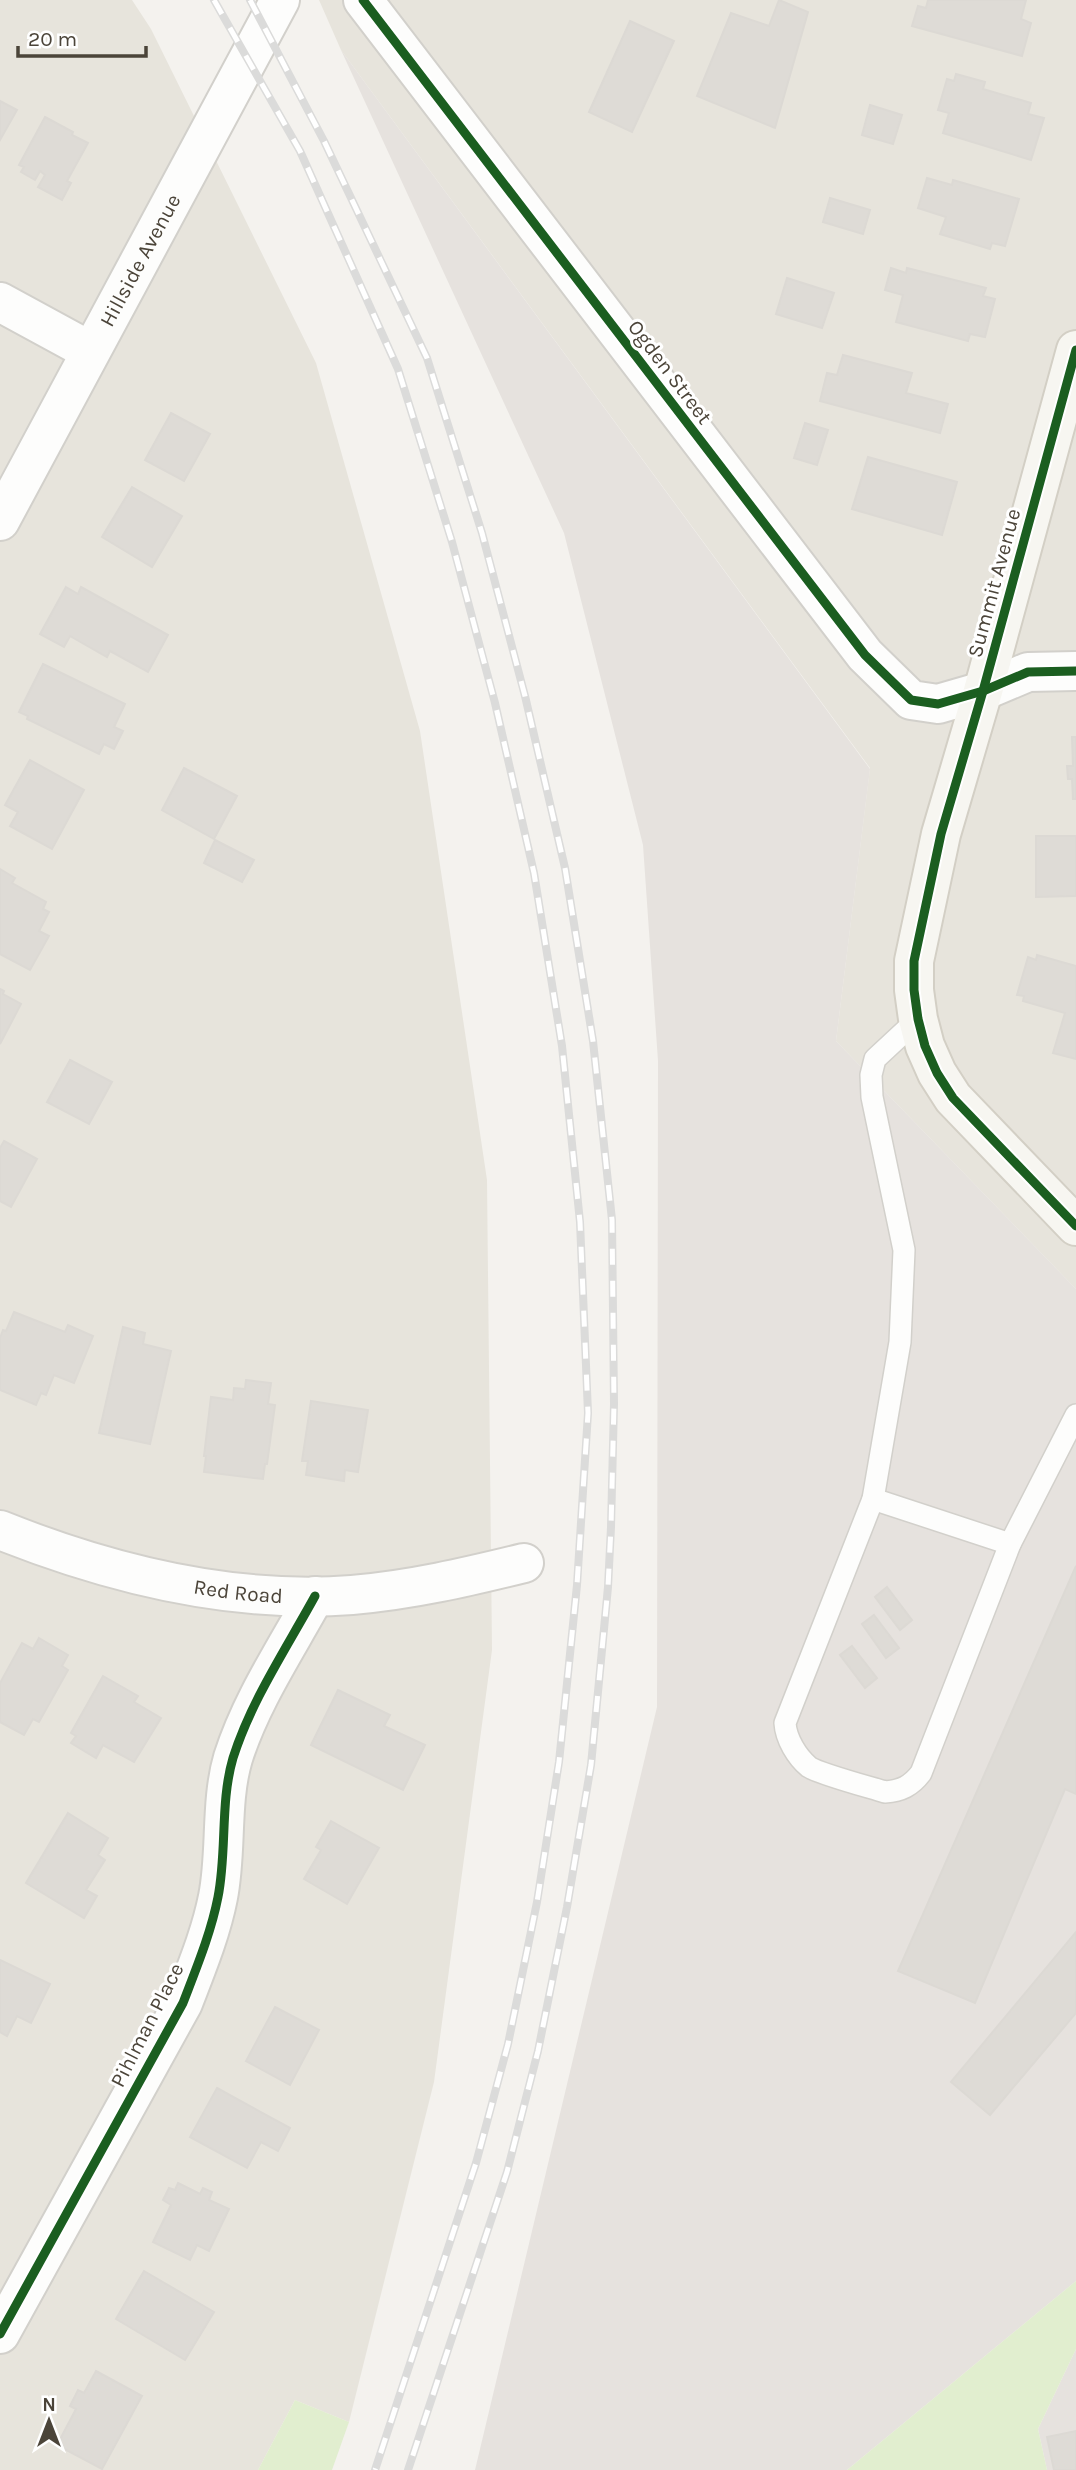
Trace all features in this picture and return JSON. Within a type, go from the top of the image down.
[{"type":"street","name":"Hillside Avenue","points":[[0,521],[280,0]]},
{"type":"street","name":"Ogden Street","points":[[363,0],[865,655],[911,700],[938,704],[983,691],[1028,671],[1076,671]]},
{"type":"street","points":[[0,302],[90,351]]},
{"type":"street","name":"Summit Avenue","points":[[1076,350],[941,834],[914,961],[918,1019],[933,1064],[953,1098],[1076,1226]]},
{"type":"street","name":"Red Road","points":[[0,1530],[38,1545],[150,1578],[236,1592],[352,1595],[439,1584],[524,1563]]},
{"type":"street","name":"Pihlman Place","points":[[0,2334],[183,2003],[205,1945],[218,1897],[227,1789],[233,1760],[254,1706],[315,1596]]},
{"type":"lane","points":[[918,1019],[875,1059],[871,1075],[872,1097],[904,1250],[905,1278],[900,1342],[873,1499],[785,1724],[786,1734],[810,1768],[885,1791],[898,1791],[913,1784],[921,1773],[1010,1544],[1076,1415]]},
{"type":"lane","points":[[873,1499],[1010,1544]]},
{"type":"shaded area","points":[[0,0],[132,0],[151,29],[316,363],[420,731],[487,1180],[492,1650],[434,2082],[349,2422],[295,2400],[258,2470],[0,2470]]},
{"type":"shaded area","points":[[319,0],[1076,0],[1076,1289],[836,1041],[870,768],[341,50]]},
{"type":"shaded area","points":[[341,50],[870,769],[836,1041],[1076,1289],[1076,2281],[847,2470],[475,2470],[657,1707],[658,1061],[643,845],[564,533]]},
{"type":"shaded area","points":[[1076,2349],[1076,2470],[1047,2470],[1038,2429]]},
{"type":"green space","points":[[1076,2281],[1076,2349],[1038,2429],[1047,2470],[847,2470]]},
{"type":"green space","points":[[295,2400],[349,2422],[332,2470],[258,2470]]},
{"type":"building","points":[[779,0],[808,12],[775,128],[697,96],[731,13],[769,26]]},
{"type":"building","points":[[928,0],[1026,0],[1021,19],[1031,23],[1022,56],[912,26],[918,6],[926,8]]},
{"type":"building","points":[[630,21],[674,41],[632,132],[589,112]]},
{"type":"building","points":[[956,74],[985,82],[983,89],[1031,103],[1028,114],[1044,118],[1031,160],[943,133],[949,113],[938,110],[947,79],[954,81]]},
{"type":"building","points":[[0,101],[17,110],[0,140]]},
{"type":"building","points":[[870,105],[902,115],[893,144],[862,135]]},
{"type":"building","points":[[45,117],[88,143],[67,181],[71,183],[62,200],[38,187],[45,175],[40,171],[35,180],[21,172],[24,167],[19,165]]},
{"type":"building","points":[[927,178],[952,185],[953,180],[1019,199],[1005,246],[992,243],[990,249],[940,234],[946,217],[918,208]]},
{"type":"building","points":[[830,198],[870,210],[863,234],[823,222]]},
{"type":"building","points":[[891,268],[906,273],[907,268],[986,288],[983,296],[995,299],[985,337],[970,334],[968,341],[896,322],[903,295],[885,290]]},
{"type":"building","points":[[787,278],[834,293],[822,328],[776,314]]},
{"type":"building","points":[[843,355],[912,373],[906,393],[948,404],[940,433],[820,401],[827,373],[837,375]]},
{"type":"building","points":[[171,413],[210,434],[184,481],[145,460]]},
{"type":"building","points":[[805,423],[828,430],[817,465],[794,458]]},
{"type":"building","points":[[868,457],[957,482],[942,535],[852,509]]},
{"type":"building","points":[[132,487],[182,516],[152,567],[102,537]]},
{"type":"building","points":[[66,587],[78,594],[81,587],[168,635],[148,672],[110,651],[107,657],[70,636],[64,647],[40,634]]},
{"type":"building","points":[[43,664],[125,704],[114,727],[123,731],[114,749],[104,744],[99,754],[27,719],[28,716],[19,712]]},
{"type":"building","points":[[1072,737],[1076,737],[1076,799],[1073,799],[1072,779],[1068,779],[1067,766],[1073,766]]},
{"type":"building","points":[[30,760],[84,790],[52,849],[10,826],[18,812],[5,805]]},
{"type":"building","points":[[184,768],[237,796],[214,839],[162,810]]},
{"type":"building","points":[[1036,836],[1076,836],[1076,896],[1036,897]]},
{"type":"building","points":[[215,840],[254,860],[242,882],[204,863]]},
{"type":"building","points":[[0,869],[15,878],[12,883],[46,902],[43,909],[49,912],[39,931],[49,936],[30,970],[0,954]]},
{"type":"building","points":[[1037,955],[1076,966],[1076,1059],[1053,1053],[1065,1013],[1023,1001],[1024,996],[1017,995],[1028,957],[1036,960]]},
{"type":"building","points":[[0,989],[4,991],[3,994],[21,1004],[0,1044]]},
{"type":"building","points":[[70,1060],[112,1082],[89,1124],[47,1102]]},
{"type":"building","points":[[4,1141],[37,1159],[11,1207],[0,1201],[0,1148]]},
{"type":"building","points":[[14,1312],[65,1332],[68,1325],[93,1336],[74,1383],[54,1375],[46,1395],[41,1393],[36,1405],[0,1390],[0,1338]]},
{"type":"building","points":[[123,1327],[145,1333],[143,1344],[171,1351],[150,1444],[99,1433]]},
{"type":"building","points":[[246,1380],[271,1383],[268,1404],[275,1405],[263,1479],[204,1472],[211,1397],[233,1400],[234,1388],[245,1389]]},
{"type":"building","points":[[311,1401],[368,1410],[358,1472],[345,1470],[344,1481],[306,1475],[308,1461],[302,1461]]},
{"type":"building","points":[[1076,1566],[1076,1794],[1065,1789],[975,2003],[898,1971]]},
{"type":"building","points":[[887,1587],[912,1620],[900,1630],[875,1597]]},
{"type":"building","points":[[874,1615],[899,1648],[886,1658],[862,1624]]},
{"type":"building","points":[[39,1638],[68,1655],[62,1666],[68,1670],[39,1722],[33,1719],[24,1735],[0,1722],[0,1683],[22,1643],[33,1649]]},
{"type":"building","points":[[852,1646],[877,1678],[865,1688],[840,1655]]},
{"type":"building","points":[[103,1676],[138,1696],[134,1702],[161,1718],[134,1762],[103,1745],[96,1758],[71,1743],[76,1736],[71,1733]]},
{"type":"building","points":[[338,1690],[390,1715],[384,1726],[425,1745],[403,1790],[311,1745]]},
{"type":"building","points":[[68,1813],[108,1838],[98,1855],[105,1860],[86,1890],[97,1896],[84,1918],[26,1883]]},
{"type":"building","points":[[331,1821],[379,1848],[347,1904],[304,1879],[321,1850],[316,1847]]},
{"type":"building","points":[[1076,1932],[1076,2013],[990,2115],[951,2082]]},
{"type":"building","points":[[0,1960],[50,1984],[31,2023],[17,2016],[7,2036],[0,2032]]},
{"type":"building","points":[[275,2007],[319,2030],[290,2085],[246,2061]]},
{"type":"building","points":[[217,2088],[290,2128],[278,2151],[261,2142],[247,2168],[190,2137]]},
{"type":"building","points":[[178,2183],[200,2194],[203,2188],[212,2192],[209,2200],[229,2209],[209,2251],[197,2245],[190,2260],[153,2242],[171,2205],[163,2200],[169,2188],[175,2190]]},
{"type":"building","points":[[144,2271],[214,2312],[185,2360],[116,2319]]},
{"type":"building","points":[[96,2371],[142,2396],[102,2469],[57,2445],[76,2409],[70,2406],[78,2390],[84,2393]]},
{"type":"building","points":[[1076,2431],[1076,2470],[1054,2470],[1047,2437]]},
{"type":"railway","points":[[214,0],[300,151],[398,369],[452,542],[495,703],[534,873],[562,1046],[580,1222],[588,1413],[577,1585],[559,1762],[537,1902],[508,2044],[476,2163],[375,2470]]},
{"type":"railway","points":[[250,0],[324,141],[427,358],[482,533],[525,696],[565,868],[593,1041],[612,1220],[614,1404],[611,1527],[591,1765],[567,1907],[538,2051],[507,2172],[408,2470]]},
{"type":"cycle path","points":[[363,0],[865,655],[911,700],[938,704],[983,691],[1028,672],[1076,671]]},
{"type":"cycle path","points":[[1076,350],[941,834],[914,961],[918,1019],[925,1046],[937,1073],[953,1098],[1076,1226]]},
{"type":"cycle path","points":[[0,2334],[183,2003],[218,1897],[226,1792],[233,1758],[259,1696],[315,1596]]}]
